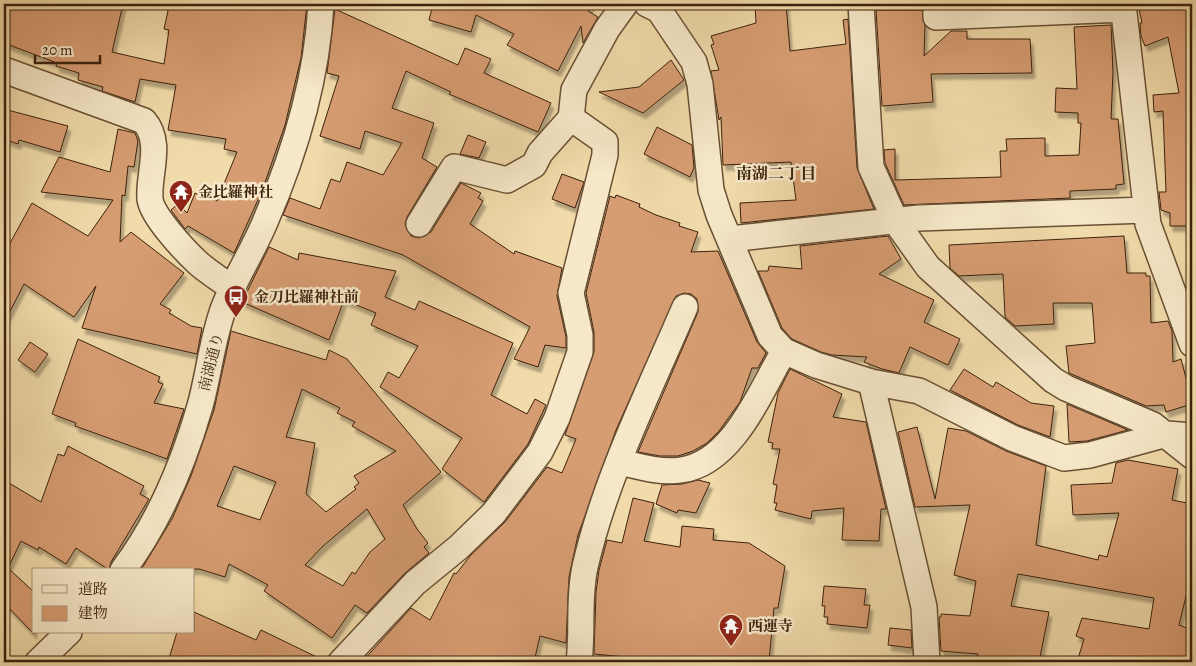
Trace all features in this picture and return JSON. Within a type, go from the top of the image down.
[{"type":"street","name":"南湖通り","points":[[125,568],[138,551],[179,472],[200,406],[223,310],[265,222],[289,160],[306,102],[318,44],[321,4]]},
{"type":"street","points":[[419,224],[454,167],[507,180],[534,165],[540,153],[571,118],[574,90],[607,29],[625,4]]},
{"type":"street","points":[[861,4],[871,167],[896,222],[928,267],[1053,380],[1066,388],[1153,424],[1192,456]]},
{"type":"street","points":[[936,4],[936,17],[1124,6],[1148,224],[1192,344]]},
{"type":"street","points":[[656,6],[694,62],[700,84],[711,190],[770,336],[784,352],[871,382],[919,391],[1012,438],[1064,458],[1090,455],[1167,434],[1192,436]]},
{"type":"street","points":[[4,70],[144,121],[151,129],[154,142],[150,200],[155,214],[198,263],[232,288]]},
{"type":"street","points":[[341,662],[415,583],[458,547],[494,513],[540,452],[557,418],[580,352],[580,335],[571,293],[605,156],[605,142],[571,118]]},
{"type":"street","points":[[730,239],[919,218],[1146,210]]},
{"type":"street","points":[[579,662],[585,569],[600,511],[685,307]]},
{"type":"street","points":[[620,462],[656,470],[682,470],[708,461],[733,439],[784,352]]},
{"type":"street","points":[[871,382],[924,607],[928,662]]},
{"type":"street","points":[[38,662],[67,634]]},
{"type":"building","points":[[4,4],[123,4],[112,52],[164,64],[169,30],[164,29],[169,6],[195,4],[217,8],[217,4],[307,4],[301,58],[285,125],[262,191],[234,253],[188,226],[185,229],[171,210],[178,204],[187,213],[195,193],[217,201],[237,152],[224,149],[226,139],[168,130],[176,85],[140,79],[135,102],[102,91],[103,87],[78,80],[79,73],[56,66],[57,63],[4,43]]},
{"type":"building","points":[[433,4],[592,4],[588,11],[598,17],[583,43],[581,26],[558,71],[507,45],[514,34],[476,15],[471,32],[429,20]]},
{"type":"building","points":[[755,4],[786,4],[790,51],[846,44],[843,20],[848,19],[857,168],[874,209],[741,223],[740,203],[796,200],[791,162],[723,165],[721,117],[719,120],[711,71],[719,70],[711,45],[714,44],[711,36],[756,23]]},
{"type":"building","points":[[1138,4],[1192,4],[1192,226],[1170,226],[1170,213],[1161,210],[1159,192],[1166,192],[1163,111],[1154,112],[1153,95],[1179,93],[1168,37],[1145,46],[1141,36],[1140,23],[1142,23]]},
{"type":"building","points":[[335,9],[458,65],[465,48],[491,59],[484,73],[551,103],[538,132],[449,94],[451,92],[406,71],[392,108],[434,123],[422,158],[437,167],[407,217],[405,224],[411,236],[419,238],[431,232],[461,183],[481,193],[478,198],[483,201],[470,224],[514,254],[515,251],[562,268],[557,296],[566,337],[566,348],[545,345],[538,367],[514,359],[530,327],[403,255],[283,215],[290,198],[320,209],[331,179],[340,182],[347,162],[383,175],[402,143],[365,131],[360,149],[320,136],[339,76],[327,73]]},
{"type":"building","points":[[876,10],[922,10],[925,25],[924,56],[951,31],[967,31],[967,39],[1030,39],[1032,73],[931,74],[933,102],[882,106]]},
{"type":"building","points":[[1111,25],[1113,72],[1111,119],[1118,119],[1124,184],[1116,185],[1116,189],[1070,191],[1070,198],[904,205],[885,163],[884,150],[895,149],[895,180],[1001,177],[1000,151],[1007,151],[1006,139],[1045,138],[1045,156],[1079,155],[1081,123],[1078,123],[1078,113],[1055,112],[1056,88],[1077,89],[1074,27]]},
{"type":"building","points":[[671,60],[684,80],[643,113],[599,92],[639,87]]},
{"type":"building","points":[[4,109],[68,126],[60,152],[19,140],[18,144],[4,139]]},
{"type":"building","points":[[657,127],[692,145],[694,168],[690,177],[644,154]]},
{"type":"building","points":[[118,129],[135,133],[138,141],[134,167],[128,166],[125,196],[122,195],[120,242],[131,232],[184,273],[160,304],[171,310],[169,313],[191,326],[202,328],[197,354],[82,328],[96,286],[74,317],[24,284],[4,323],[4,254],[32,203],[88,236],[113,200],[41,192],[59,157],[110,172]]},
{"type":"building","points":[[468,135],[486,142],[479,158],[460,154]]},
{"type":"building","points":[[562,174],[584,182],[575,208],[552,199]]},
{"type":"building","points":[[616,195],[640,204],[639,207],[656,215],[680,223],[679,226],[698,232],[691,252],[718,251],[757,342],[766,353],[758,368],[752,368],[740,402],[719,431],[707,443],[693,451],[678,456],[660,456],[638,452],[698,312],[697,299],[691,294],[684,293],[676,296],[616,430],[578,535],[569,577],[566,643],[540,636],[534,662],[362,662],[411,608],[430,620],[454,573],[456,574],[470,556],[505,522],[547,467],[562,473],[576,439],[565,435],[594,352],[594,332],[586,293],[610,196],[615,198]]},
{"type":"building","points":[[888,236],[901,259],[879,274],[934,300],[924,322],[960,339],[948,365],[910,347],[899,373],[864,362],[867,357],[832,355],[821,352],[792,339],[782,328],[758,271],[768,271],[769,266],[802,269],[800,246]]},
{"type":"building","points":[[1124,236],[1127,273],[1146,273],[1146,276],[1150,276],[1151,323],[1168,321],[1172,331],[1173,362],[1181,359],[1186,378],[1189,377],[1192,387],[1192,404],[1166,412],[1164,405],[1146,406],[1069,373],[1066,346],[1095,343],[1092,303],[1053,303],[1054,324],[1015,326],[1005,317],[1003,274],[959,276],[950,268],[949,245]]},
{"type":"building","points":[[269,247],[298,260],[299,253],[396,271],[385,297],[415,310],[419,301],[513,343],[491,395],[527,414],[535,399],[546,405],[528,444],[484,502],[442,469],[462,438],[380,387],[388,372],[399,378],[418,346],[371,325],[376,313],[344,300],[329,340],[242,302]]},
{"type":"building","points":[[231,331],[326,360],[329,350],[347,359],[441,472],[403,505],[428,543],[424,547],[429,553],[405,573],[367,613],[355,605],[332,638],[264,591],[268,585],[229,564],[225,577],[195,568],[142,568],[172,519],[191,476],[214,410]],"holes":[[[302,389],[340,408],[337,413],[355,422],[352,426],[396,451],[354,476],[359,483],[354,487],[356,489],[326,512],[306,494],[315,443],[286,437]],[[234,466],[276,482],[260,520],[217,506]],[[367,509],[385,539],[370,552],[355,574],[352,572],[343,586],[305,565],[323,546]]]},
{"type":"building","points":[[78,339],[160,377],[158,382],[163,384],[154,403],[184,409],[167,459],[75,426],[76,423],[52,414]]},
{"type":"building","points":[[30,342],[48,354],[35,372],[18,360]]},
{"type":"building","points":[[790,369],[842,394],[833,417],[866,422],[886,509],[881,509],[879,541],[842,540],[844,508],[812,511],[811,519],[775,510],[777,503],[774,503],[777,485],[773,484],[780,449],[772,449],[773,443],[768,442],[778,393]]},
{"type":"building","points":[[964,369],[993,387],[996,382],[1031,403],[1054,406],[1050,437],[1018,425],[950,390]]},
{"type":"building","points":[[1067,404],[1128,430],[1087,441],[1069,442]]},
{"type":"building","points":[[917,427],[935,499],[948,428],[966,431],[1006,451],[1046,466],[1036,545],[1098,560],[1099,555],[1107,557],[1119,513],[1073,515],[1071,485],[1112,483],[1116,463],[1128,460],[1178,469],[1172,500],[1192,504],[1192,594],[1187,592],[1179,625],[1192,630],[1192,662],[1077,662],[1084,639],[1076,636],[1082,618],[1149,629],[1154,598],[1018,574],[1011,606],[1049,612],[1039,662],[976,662],[978,654],[941,651],[939,617],[941,617],[941,614],[970,616],[976,581],[954,575],[970,505],[915,507],[898,432]]},
{"type":"building","points":[[68,446],[144,486],[140,494],[149,499],[111,562],[110,568],[106,568],[76,548],[66,564],[39,547],[38,550],[21,541],[8,568],[32,590],[32,632],[4,603],[4,480],[41,502],[58,454],[64,456]]},
{"type":"building","points":[[698,480],[710,483],[696,513],[678,510],[677,513],[656,504],[662,485],[682,484]]},
{"type":"building","points":[[633,498],[654,503],[644,541],[680,547],[682,526],[714,529],[713,540],[749,543],[785,566],[778,608],[774,608],[769,661],[676,662],[594,654],[596,592],[599,570],[607,540],[622,543]]},
{"type":"building","points":[[824,586],[866,589],[864,605],[870,605],[867,628],[827,624],[828,617],[824,617],[825,606],[822,606]]},
{"type":"building","points":[[195,612],[256,640],[261,630],[327,662],[168,662],[176,634],[195,634]]},
{"type":"building","points":[[890,628],[911,630],[912,648],[888,645]]},
{"type":"place","name":"金比羅神社","points":[[181,213]]},
{"type":"place","name":"金刀比羅神社前","points":[[236,318]]},
{"type":"place","name":"西運寺","points":[[731,647]]},
{"type":"district","name":"南湖二丁目","points":[[776,174]]}]
